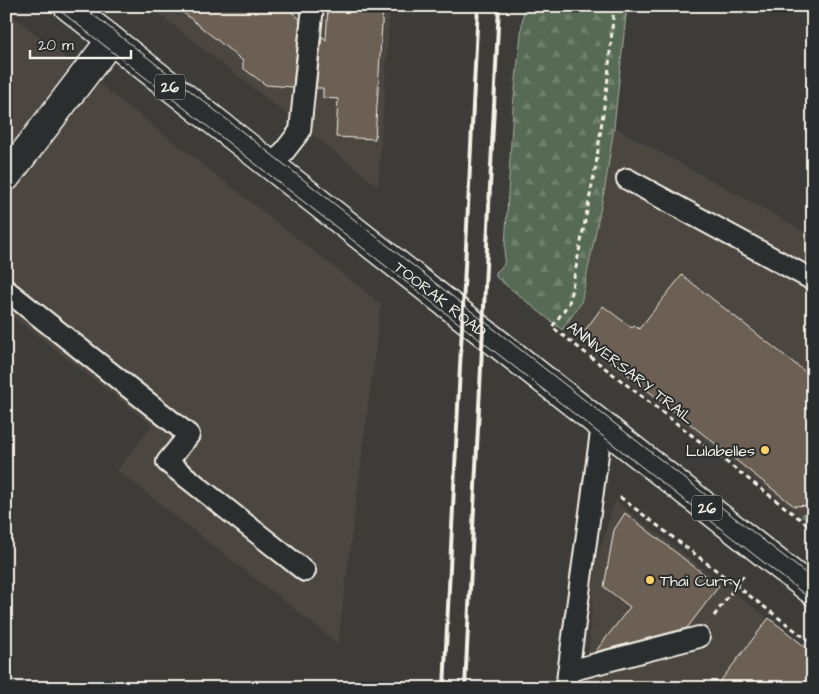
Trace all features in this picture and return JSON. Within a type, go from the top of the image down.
[{"type":"main road","name":"TOORAK ROAD","points":[[68,6],[813,591]]},
{"type":"main road","points":[[6,177],[111,40]]},
{"type":"lane","points":[[272,167],[300,131],[313,6]]},
{"type":"lane","points":[[627,179],[813,280]]},
{"type":"lane","points":[[6,290],[189,435],[167,462],[305,571]]},
{"type":"lane","points":[[602,425],[568,679],[699,637]]},
{"type":"path","name":"ANNIVERSARY TRAIL","points":[[614,6],[608,77],[596,165],[570,304],[552,327],[813,529]]},
{"type":"path","points":[[596,479],[813,644]]},
{"type":"path","points":[[699,637],[762,551]]},
{"type":"shaded area","points":[[149,6],[390,6],[378,186]]},
{"type":"shaded area","points":[[6,11],[381,304],[338,643],[117,470],[152,425],[6,311]]},
{"type":"shaded area","points":[[614,127],[813,236],[813,525],[562,330],[581,303],[605,187]]},
{"type":"shaded area","points":[[615,501],[813,653],[813,688],[586,688],[595,566]]},
{"type":"green space","points":[[524,6],[627,6],[614,127],[605,187],[581,303],[562,330],[496,277],[496,272],[504,265],[513,107]]},
{"type":"green space","points":[[813,502],[813,525],[802,516]]},
{"type":"building","points":[[175,6],[284,6],[300,19],[293,87],[266,85],[243,68],[243,61]]},
{"type":"building","points":[[328,6],[383,6],[375,139],[336,137],[338,99],[323,98],[323,88],[316,88],[322,36],[326,40]]},
{"type":"building","points":[[682,275],[813,378],[813,505],[794,506],[580,337],[603,306],[632,328],[634,325],[639,329]]},
{"type":"building","points":[[625,513],[719,586],[687,628],[595,652],[630,607],[604,587],[614,530]]},
{"type":"building","points":[[769,618],[813,653],[813,688],[715,688]]},
{"type":"tram line","points":[[54,6],[813,601]]},
{"type":"tram line","points":[[82,6],[813,579]]},
{"type":"railway","points":[[444,688],[478,6]]},
{"type":"railway","points":[[465,688],[499,6]]},
{"type":"place","name":"Lulabelles","points":[[765,450]]},
{"type":"place","name":"Thai Curry","points":[[650,580]]}]
